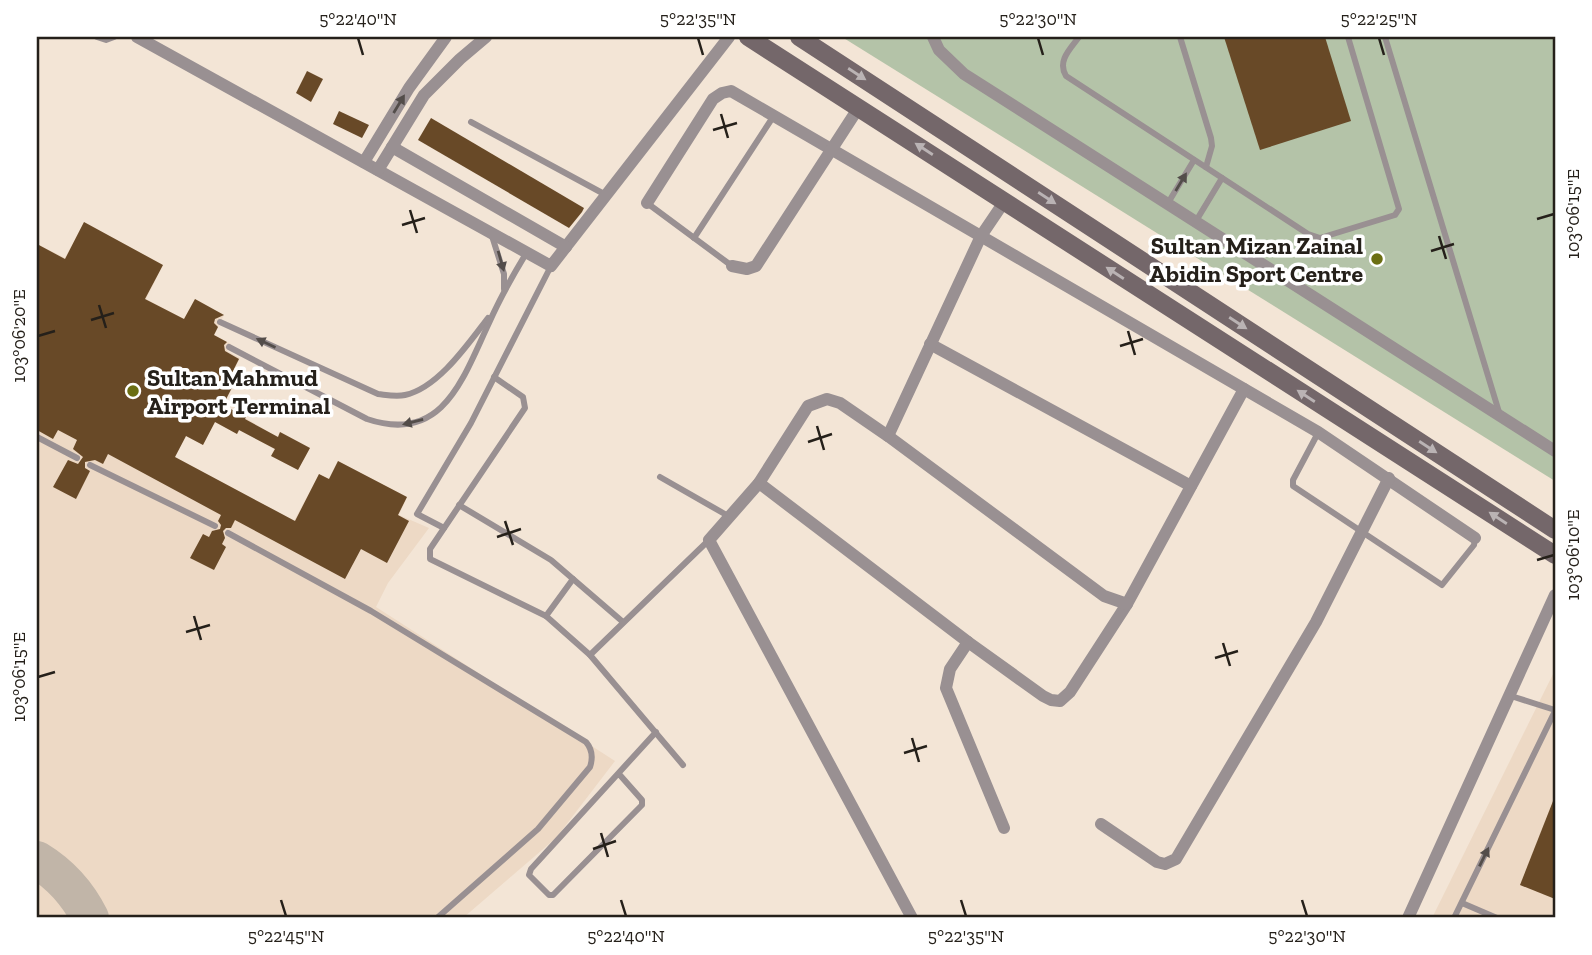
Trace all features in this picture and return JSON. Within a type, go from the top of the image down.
[{"type":"main road","points":[[748,37],[1555,555]]},
{"type":"main road","points":[[800,37],[1555,530]]},
{"type":"street","points":[[137,37],[551,265],[729,37]]},
{"type":"street","points":[[364,162],[409,88],[446,37]]},
{"type":"street","points":[[378,170],[424,96],[486,37]]},
{"type":"street","points":[[933,37],[939,50],[964,74],[1555,451]]},
{"type":"street","points":[[691,86],[713,99]]},
{"type":"street","points":[[647,202],[713,99],[731,91],[1318,432],[1475,538]]},
{"type":"street","points":[[732,266],[747,269],[756,266],[859,107]]},
{"type":"street","points":[[392,147],[566,247]]},
{"type":"street","points":[[888,436],[981,236],[1004,201]]},
{"type":"street","points":[[930,344],[1191,486]]},
{"type":"street","points":[[759,483],[968,642],[1043,696],[1051,701],[1060,701],[1070,692],[1127,604],[1244,389]]},
{"type":"street","points":[[912,918],[709,540],[759,483],[808,406],[827,399],[840,403],[888,436],[1104,596],[1127,604]]},
{"type":"street","points":[[1101,824],[1157,862],[1165,864],[1176,859],[1316,622],[1389,478]]},
{"type":"street","points":[[1408,918],[1555,595]]},
{"type":"street","points":[[968,642],[950,669],[946,688],[1004,828]]},
{"type":"lane","points":[[97,37],[106,40],[114,37]]},
{"type":"lane","points":[[1079,37],[1064,59],[1063,70],[1066,76],[1314,238],[1398,213],[1400,205],[1348,37]]},
{"type":"lane","points":[[1180,37],[1211,138],[1212,146],[1206,167]]},
{"type":"lane","points":[[1385,37],[1500,414]]},
{"type":"lane","points":[[694,238],[774,116]]},
{"type":"lane","points":[[471,122],[606,195]]},
{"type":"lane","points":[[1168,204],[1194,160]]},
{"type":"lane","points":[[1196,221],[1222,178]]},
{"type":"lane","points":[[647,202],[732,266]]},
{"type":"lane","points":[[491,232],[505,274],[504,291]]},
{"type":"lane","points":[[229,347],[367,418],[390,424],[412,423],[433,414],[451,399],[463,380],[504,291],[527,252]]},
{"type":"lane","points":[[444,528],[417,514],[471,424],[551,265]]},
{"type":"lane","points":[[220,322],[378,394],[394,396],[406,395],[428,384],[455,360],[495,309]]},
{"type":"lane","points":[[494,377],[523,397],[525,408],[430,549],[430,559],[546,616],[590,655],[683,765]]},
{"type":"lane","points":[[464,418],[471,424]]},
{"type":"lane","points":[[1318,432],[1293,480],[1293,486],[1361,533],[1442,585],[1474,545],[1475,538]]},
{"type":"lane","points":[[37,437],[77,458]]},
{"type":"lane","points":[[90,465],[215,526]]},
{"type":"lane","points":[[660,477],[730,517]]},
{"type":"lane","points":[[459,505],[551,560],[624,622]]},
{"type":"lane","points":[[228,533],[371,611],[586,742],[590,747],[590,767],[538,829],[437,918]]},
{"type":"lane","points":[[590,655],[709,540]]},
{"type":"lane","points":[[546,616],[573,579]]},
{"type":"lane","points":[[1454,918],[1555,710],[1511,696]]},
{"type":"lane","points":[[619,774],[642,800],[642,805],[549,895],[529,875],[531,869],[656,733]]},
{"type":"lane","points":[[1462,903],[1486,916],[1497,918]]},
{"type":"shaded area","points":[[84,222],[163,265],[146,299],[184,319],[195,299],[224,315],[214,335],[231,344],[227,351],[240,358],[231,374],[237,378],[224,405],[277,437],[280,432],[310,448],[298,470],[271,456],[274,449],[240,430],[237,434],[215,422],[203,445],[186,436],[175,457],[294,521],[319,474],[329,479],[338,461],[407,497],[399,515],[429,528],[388,583],[376,607],[615,761],[556,838],[463,918],[37,918],[37,244],[65,258]]},
{"type":"shaded area","points":[[1555,670],[1555,918],[1432,918]]},
{"type":"green space","name":"Sultan Mizan Zainal Abidin Sport Centre","points":[[842,37],[1555,37],[1555,481]]},
{"type":"building","points":[[1224,37],[1325,37],[1351,121],[1260,150]]},
{"type":"building","points":[[307,71],[323,79],[311,102],[296,93]]},
{"type":"building","points":[[339,111],[369,125],[362,138],[333,124]]},
{"type":"building","points":[[431,118],[584,208],[582,212],[569,228],[418,140]]},
{"type":"building","name":"Sultan Mahmud Airport Terminal","points":[[84,222],[163,265],[145,299],[184,319],[195,299],[224,315],[215,319],[214,323],[218,327],[214,335],[227,342],[224,345],[225,351],[239,359],[231,375],[237,378],[223,405],[278,437],[280,432],[310,448],[298,470],[271,456],[275,449],[239,430],[237,434],[215,422],[203,445],[186,436],[175,457],[295,521],[319,474],[329,479],[338,461],[407,497],[398,515],[409,521],[387,563],[361,549],[345,579],[235,520],[231,528],[223,531],[225,538],[222,544],[226,547],[214,570],[190,558],[203,534],[209,537],[212,531],[220,529],[218,521],[221,515],[108,454],[103,464],[95,460],[85,462],[85,468],[90,471],[76,499],[53,487],[68,460],[78,464],[83,457],[73,449],[77,440],[58,430],[53,439],[37,430],[37,244],[65,259]]},
{"type":"building","points":[[1555,796],[1555,899],[1520,885]]},
{"type":"taxiway","points":[[37,860],[68,885],[90,918]]},
{"type":"place","name":"Sultan Mizan Zainal Abidin Sport Centre","points":[[1377,259]]},
{"type":"place","name":"Sultan Mahmud Airport Terminal","points":[[133,391]]}]
